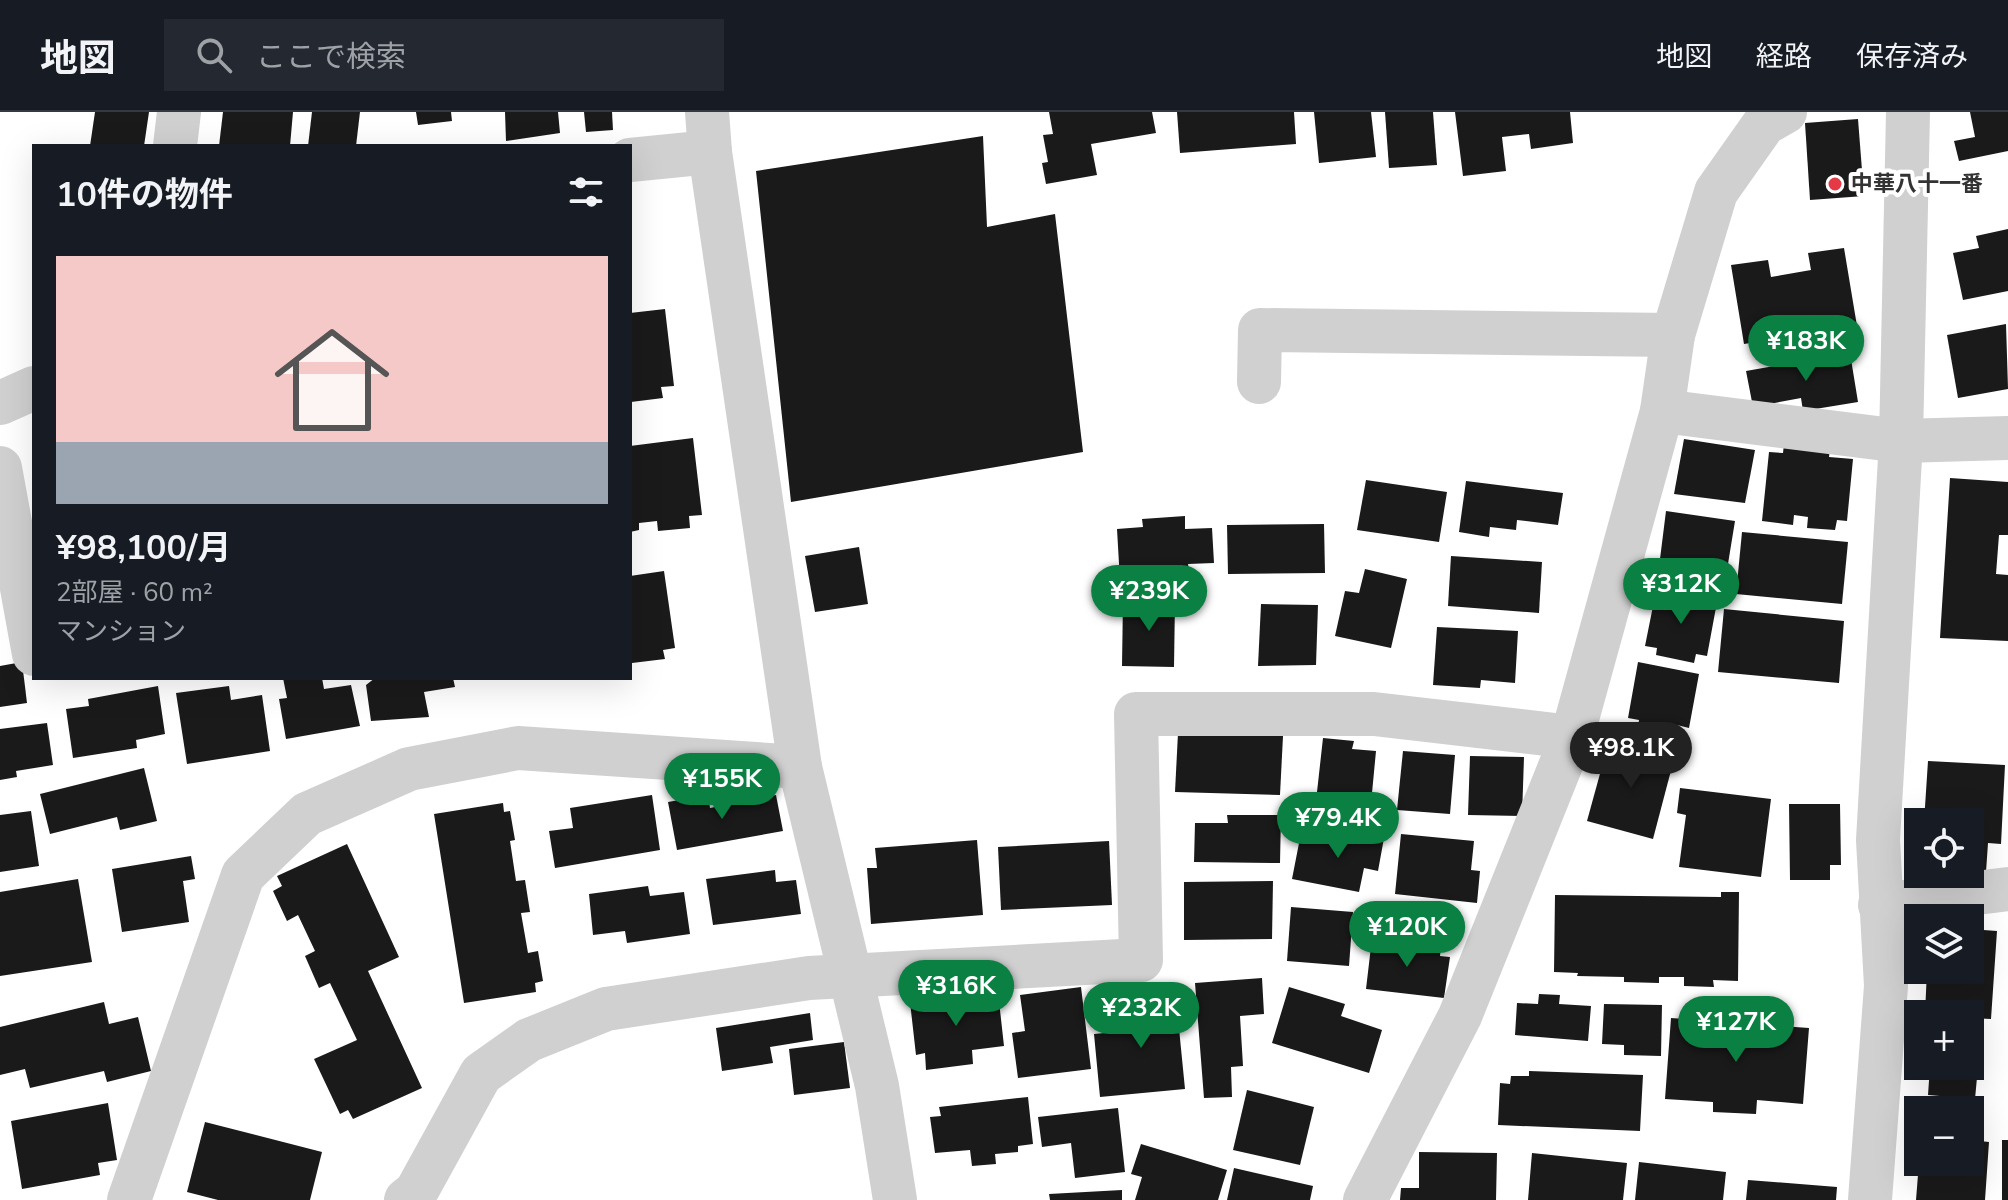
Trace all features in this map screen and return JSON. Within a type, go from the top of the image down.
[{"type":"street","points":[[175,144],[179,112]]},
{"type":"street","points":[[1365,1200],[1460,1016],[1572,737],[1662,411],[1673,335],[1716,192],[1764,124],[1785,112]]},
{"type":"street","points":[[1870,1200],[1886,986],[1878,840],[1901,441],[1908,112]]},
{"type":"street","points":[[632,159],[708,132],[800,767],[877,1086],[895,1200]]},
{"type":"street","points":[[1259,382],[1260,330],[1673,335]]},
{"type":"street","points":[[0,403],[32,389]]},
{"type":"street","points":[[1662,411],[1901,441],[2008,438]]},
{"type":"street","points":[[0,468],[32,643]]},
{"type":"street","points":[[406,1200],[416,1192],[481,1074],[529,1040],[606,1009],[809,978],[1141,960],[1136,714],[1374,714],[1572,737]]},
{"type":"street","points":[[129,1200],[243,875],[307,814],[409,769],[518,748],[800,767]]},
{"type":"street","points":[[1880,905],[2008,889]]},
{"type":"building","points":[[95,112],[149,112],[144,144],[90,144]]},
{"type":"building","points":[[223,112],[293,112],[290,144],[219,144]]},
{"type":"building","points":[[312,112],[360,112],[356,144],[308,144]]},
{"type":"building","points":[[416,112],[451,112],[452,121],[418,125]]},
{"type":"building","points":[[505,112],[558,112],[560,133],[506,141]]},
{"type":"building","points":[[584,112],[612,112],[613,130],[586,132]]},
{"type":"building","points":[[1049,112],[1152,112],[1156,133],[1091,144],[1097,175],[1046,184],[1042,163],[1048,162],[1043,135],[1053,134]]},
{"type":"building","points":[[1177,112],[1294,112],[1296,144],[1180,153]]},
{"type":"building","points":[[1314,112],[1371,112],[1376,157],[1319,163]]},
{"type":"building","points":[[1385,112],[1433,112],[1437,165],[1389,168]]},
{"type":"building","points":[[1455,112],[1570,112],[1573,143],[1531,149],[1529,134],[1502,137],[1506,171],[1463,176]]},
{"type":"building","points":[[1970,112],[2008,112],[2008,151],[1959,161],[1954,141],[1975,137]]},
{"type":"building","points":[[1858,119],[1864,196],[1810,200],[1805,123]]},
{"type":"building","points":[[983,136],[987,227],[1055,214],[1083,452],[791,502],[756,171]]},
{"type":"building","points":[[2008,229],[2008,291],[1963,300],[1953,253],[1979,248],[1976,236]]},
{"type":"building","points":[[1844,248],[1857,326],[1744,344],[1731,265],[1768,260],[1771,277],[1811,270],[1808,253]]},
{"type":"building","points":[[665,309],[674,386],[661,387],[663,398],[632,402],[632,313]]},
{"type":"building","points":[[2006,324],[2008,389],[1958,398],[1947,335]]},
{"type":"building","points":[[1850,353],[1858,402],[1803,411],[1801,398],[1753,407],[1746,371]]},
{"type":"building","points":[[693,438],[702,515],[689,516],[690,528],[658,531],[657,521],[639,523],[639,530],[632,532],[632,446]]},
{"type":"building","points":[[1684,439],[1755,450],[1745,503],[1674,494]]},
{"type":"building","points":[[1784,444],[1830,448],[1829,457],[1853,459],[1847,521],[1837,520],[1835,530],[1807,528],[1808,517],[1794,515],[1793,525],[1762,521],[1769,452],[1783,453]]},
{"type":"building","points":[[1950,478],[2008,482],[2008,535],[1999,535],[1996,574],[2008,575],[2008,641],[1940,638]]},
{"type":"building","points":[[1366,480],[1447,492],[1439,542],[1357,530]]},
{"type":"building","points":[[1466,481],[1563,493],[1558,525],[1517,520],[1516,530],[1490,527],[1489,537],[1459,532]]},
{"type":"building","points":[[1666,511],[1735,521],[1726,576],[1659,567]]},
{"type":"building","points":[[1185,516],[1185,529],[1212,528],[1214,563],[1188,564],[1190,577],[1120,581],[1117,529],[1143,527],[1142,519]]},
{"type":"building","points":[[1324,524],[1325,573],[1228,574],[1227,525]]},
{"type":"building","points":[[1742,532],[1848,542],[1842,604],[1736,594]]},
{"type":"building","points":[[859,547],[868,604],[815,612],[805,556]]},
{"type":"building","points":[[1451,556],[1542,562],[1539,613],[1448,606]]},
{"type":"building","points":[[1365,569],[1407,579],[1391,648],[1335,636],[1345,591],[1359,593]]},
{"type":"building","points":[[664,571],[675,648],[663,650],[665,659],[632,663],[632,576]]},
{"type":"building","points":[[1656,591],[1717,602],[1707,656],[1696,654],[1694,663],[1656,655],[1657,648],[1645,646]]},
{"type":"building","points":[[1123,600],[1175,600],[1174,667],[1122,666]]},
{"type":"building","points":[[1261,604],[1318,605],[1316,665],[1258,666]]},
{"type":"building","points":[[1724,609],[1844,621],[1839,683],[1718,672]]},
{"type":"building","points":[[1437,627],[1518,631],[1515,683],[1481,680],[1480,688],[1433,685]]},
{"type":"building","points":[[22,662],[27,703],[0,707],[0,666]]},
{"type":"building","points":[[1638,662],[1699,674],[1689,728],[1677,725],[1676,734],[1638,727],[1639,720],[1628,718]]},
{"type":"building","points":[[283,680],[322,680],[324,689],[351,685],[360,726],[286,739],[279,699],[287,698]]},
{"type":"building","points":[[372,680],[453,680],[455,687],[424,692],[429,717],[371,721],[366,685]]},
{"type":"building","points":[[158,686],[165,734],[136,740],[137,748],[73,758],[66,709],[89,706],[88,699]]},
{"type":"building","points":[[229,686],[231,700],[262,695],[270,751],[187,764],[176,693]]},
{"type":"building","points":[[47,723],[53,765],[16,771],[17,777],[0,780],[0,729]]},
{"type":"building","points":[[1178,733],[1283,736],[1280,795],[1175,792]]},
{"type":"building","points":[[1323,738],[1354,741],[1352,749],[1376,751],[1370,814],[1323,809],[1324,802],[1316,801]]},
{"type":"building","points":[[1609,741],[1674,759],[1653,839],[1587,821]]},
{"type":"building","points":[[1403,751],[1455,755],[1450,814],[1397,810]]},
{"type":"building","points":[[1470,756],[1524,757],[1522,816],[1468,815]]},
{"type":"building","points":[[1928,761],[2005,765],[2001,844],[1988,843],[1986,872],[1984,808],[1925,808]]},
{"type":"building","points":[[144,768],[157,821],[120,830],[117,817],[50,834],[40,794]]},
{"type":"building","points":[[1680,788],[1771,799],[1761,877],[1679,867],[1686,815],[1677,813]]},
{"type":"building","points":[[652,795],[660,850],[555,868],[549,831],[573,828],[570,808]]},
{"type":"building","points":[[708,795],[710,808],[776,795],[783,831],[677,850],[668,802]]},
{"type":"building","points":[[503,803],[504,812],[510,811],[515,840],[510,841],[516,881],[525,880],[530,912],[521,913],[528,953],[538,951],[543,981],[535,983],[536,992],[464,1003],[434,814]]},
{"type":"building","points":[[1789,804],[1840,804],[1841,865],[1830,865],[1830,880],[1790,880]]},
{"type":"building","points":[[31,811],[39,866],[0,872],[0,815]]},
{"type":"building","points":[[1227,815],[1281,815],[1280,863],[1194,862],[1195,823],[1228,823]]},
{"type":"building","points":[[1332,829],[1384,838],[1378,871],[1364,868],[1359,892],[1292,879],[1300,838],[1329,843]]},
{"type":"building","points":[[1401,834],[1474,841],[1471,870],[1480,871],[1477,903],[1395,894]]},
{"type":"building","points":[[977,840],[983,915],[871,924],[867,868],[877,868],[875,848]]},
{"type":"building","points":[[1109,841],[1112,905],[1001,910],[998,847]]},
{"type":"building","points":[[347,844],[399,957],[368,971],[422,1088],[353,1119],[348,1110],[340,1114],[314,1059],[357,1040],[330,983],[319,988],[305,956],[315,951],[298,915],[287,921],[273,891],[282,886],[277,876]]},
{"type":"building","points":[[191,856],[195,879],[183,881],[189,922],[122,932],[112,869]]},
{"type":"building","points":[[775,870],[776,882],[796,880],[801,914],[713,925],[706,879]]},
{"type":"building","points":[[78,879],[92,962],[0,976],[0,892]]},
{"type":"building","points":[[1273,881],[1272,939],[1184,940],[1184,882]]},
{"type":"building","points":[[648,886],[650,896],[684,892],[690,934],[627,943],[625,931],[593,935],[589,894]]},
{"type":"building","points":[[1721,892],[1739,892],[1738,981],[1713,980],[1714,987],[1684,986],[1684,977],[1659,977],[1659,983],[1624,982],[1624,977],[1554,972],[1555,895],[1721,897]]},
{"type":"building","points":[[1291,907],[1353,912],[1349,966],[1287,961]]},
{"type":"building","points":[[1984,930],[1997,931],[1991,1019],[1984,1019],[1984,1000],[1926,1000],[1926,984],[1984,984]]},
{"type":"building","points":[[1372,938],[1441,947],[1440,956],[1450,957],[1444,998],[1366,989]]},
{"type":"building","points":[[1262,978],[1264,1014],[1240,1016],[1243,1066],[1231,1067],[1232,1097],[1204,1098],[1195,983]]},
{"type":"building","points":[[1081,987],[1091,1069],[1018,1078],[1012,1033],[1025,1031],[1020,995]]},
{"type":"building","points":[[1289,987],[1345,1004],[1341,1016],[1382,1030],[1369,1073],[1272,1043]]},
{"type":"building","points":[[998,992],[1004,1046],[972,1050],[973,1064],[926,1070],[925,1053],[916,1055],[910,1002]]},
{"type":"building","points":[[1539,994],[1560,995],[1559,1004],[1591,1006],[1588,1041],[1515,1035],[1517,1003],[1538,1004]]},
{"type":"building","points":[[1176,998],[1185,1089],[1100,1097],[1094,1034],[1115,1032],[1113,1005]]},
{"type":"building","points":[[104,1002],[109,1024],[138,1017],[151,1071],[107,1082],[104,1071],[30,1088],[25,1069],[0,1075],[0,1027]]},
{"type":"building","points":[[1604,1004],[1662,1005],[1661,1056],[1624,1055],[1624,1045],[1602,1044]]},
{"type":"building","points":[[810,1013],[813,1040],[770,1047],[773,1063],[722,1071],[716,1028]]},
{"type":"building","points":[[1671,1018],[1809,1028],[1803,1104],[1757,1100],[1756,1114],[1713,1112],[1713,1102],[1665,1099]]},
{"type":"building","points":[[844,1042],[850,1088],[794,1095],[789,1049]]},
{"type":"building","points":[[1529,1071],[1643,1075],[1640,1131],[1498,1125],[1500,1083],[1510,1084],[1511,1076],[1529,1076]]},
{"type":"building","points":[[1929,1080],[1977,1080],[1975,1096],[1928,1095]]},
{"type":"building","points":[[1247,1090],[1314,1107],[1300,1165],[1233,1150]]},
{"type":"building","points":[[1028,1097],[1033,1144],[1018,1146],[1018,1152],[995,1154],[996,1164],[972,1166],[970,1150],[935,1153],[930,1117],[941,1116],[939,1107]]},
{"type":"building","points":[[108,1103],[117,1160],[98,1163],[100,1175],[22,1189],[11,1121]]},
{"type":"building","points":[[1118,1108],[1125,1172],[1075,1178],[1071,1143],[1042,1147],[1038,1117]]},
{"type":"building","points":[[205,1122],[322,1152],[310,1200],[218,1200],[187,1192]]},
{"type":"building","points":[[2002,1140],[2008,1140],[2008,1200],[2002,1200]]},
{"type":"building","points":[[1984,1141],[1989,1142],[1985,1200],[1916,1200],[1918,1176],[1984,1176]]},
{"type":"building","points":[[1141,1144],[1227,1170],[1218,1200],[1135,1200],[1142,1177],[1131,1174]]},
{"type":"building","points":[[1419,1152],[1497,1153],[1496,1200],[1400,1200],[1401,1188],[1419,1188]]},
{"type":"building","points":[[1532,1153],[1627,1163],[1623,1200],[1528,1200]]},
{"type":"building","points":[[1639,1162],[1726,1172],[1723,1200],[1635,1200]]},
{"type":"building","points":[[1234,1168],[1313,1186],[1310,1200],[1227,1200]]},
{"type":"building","points":[[1748,1180],[1837,1187],[1836,1200],[1746,1200]]},
{"type":"building","points":[[1122,1190],[1122,1200],[1050,1200],[1049,1194]]},
{"type":"place","name":"中華八十一番","points":[[1835,184]]}]
